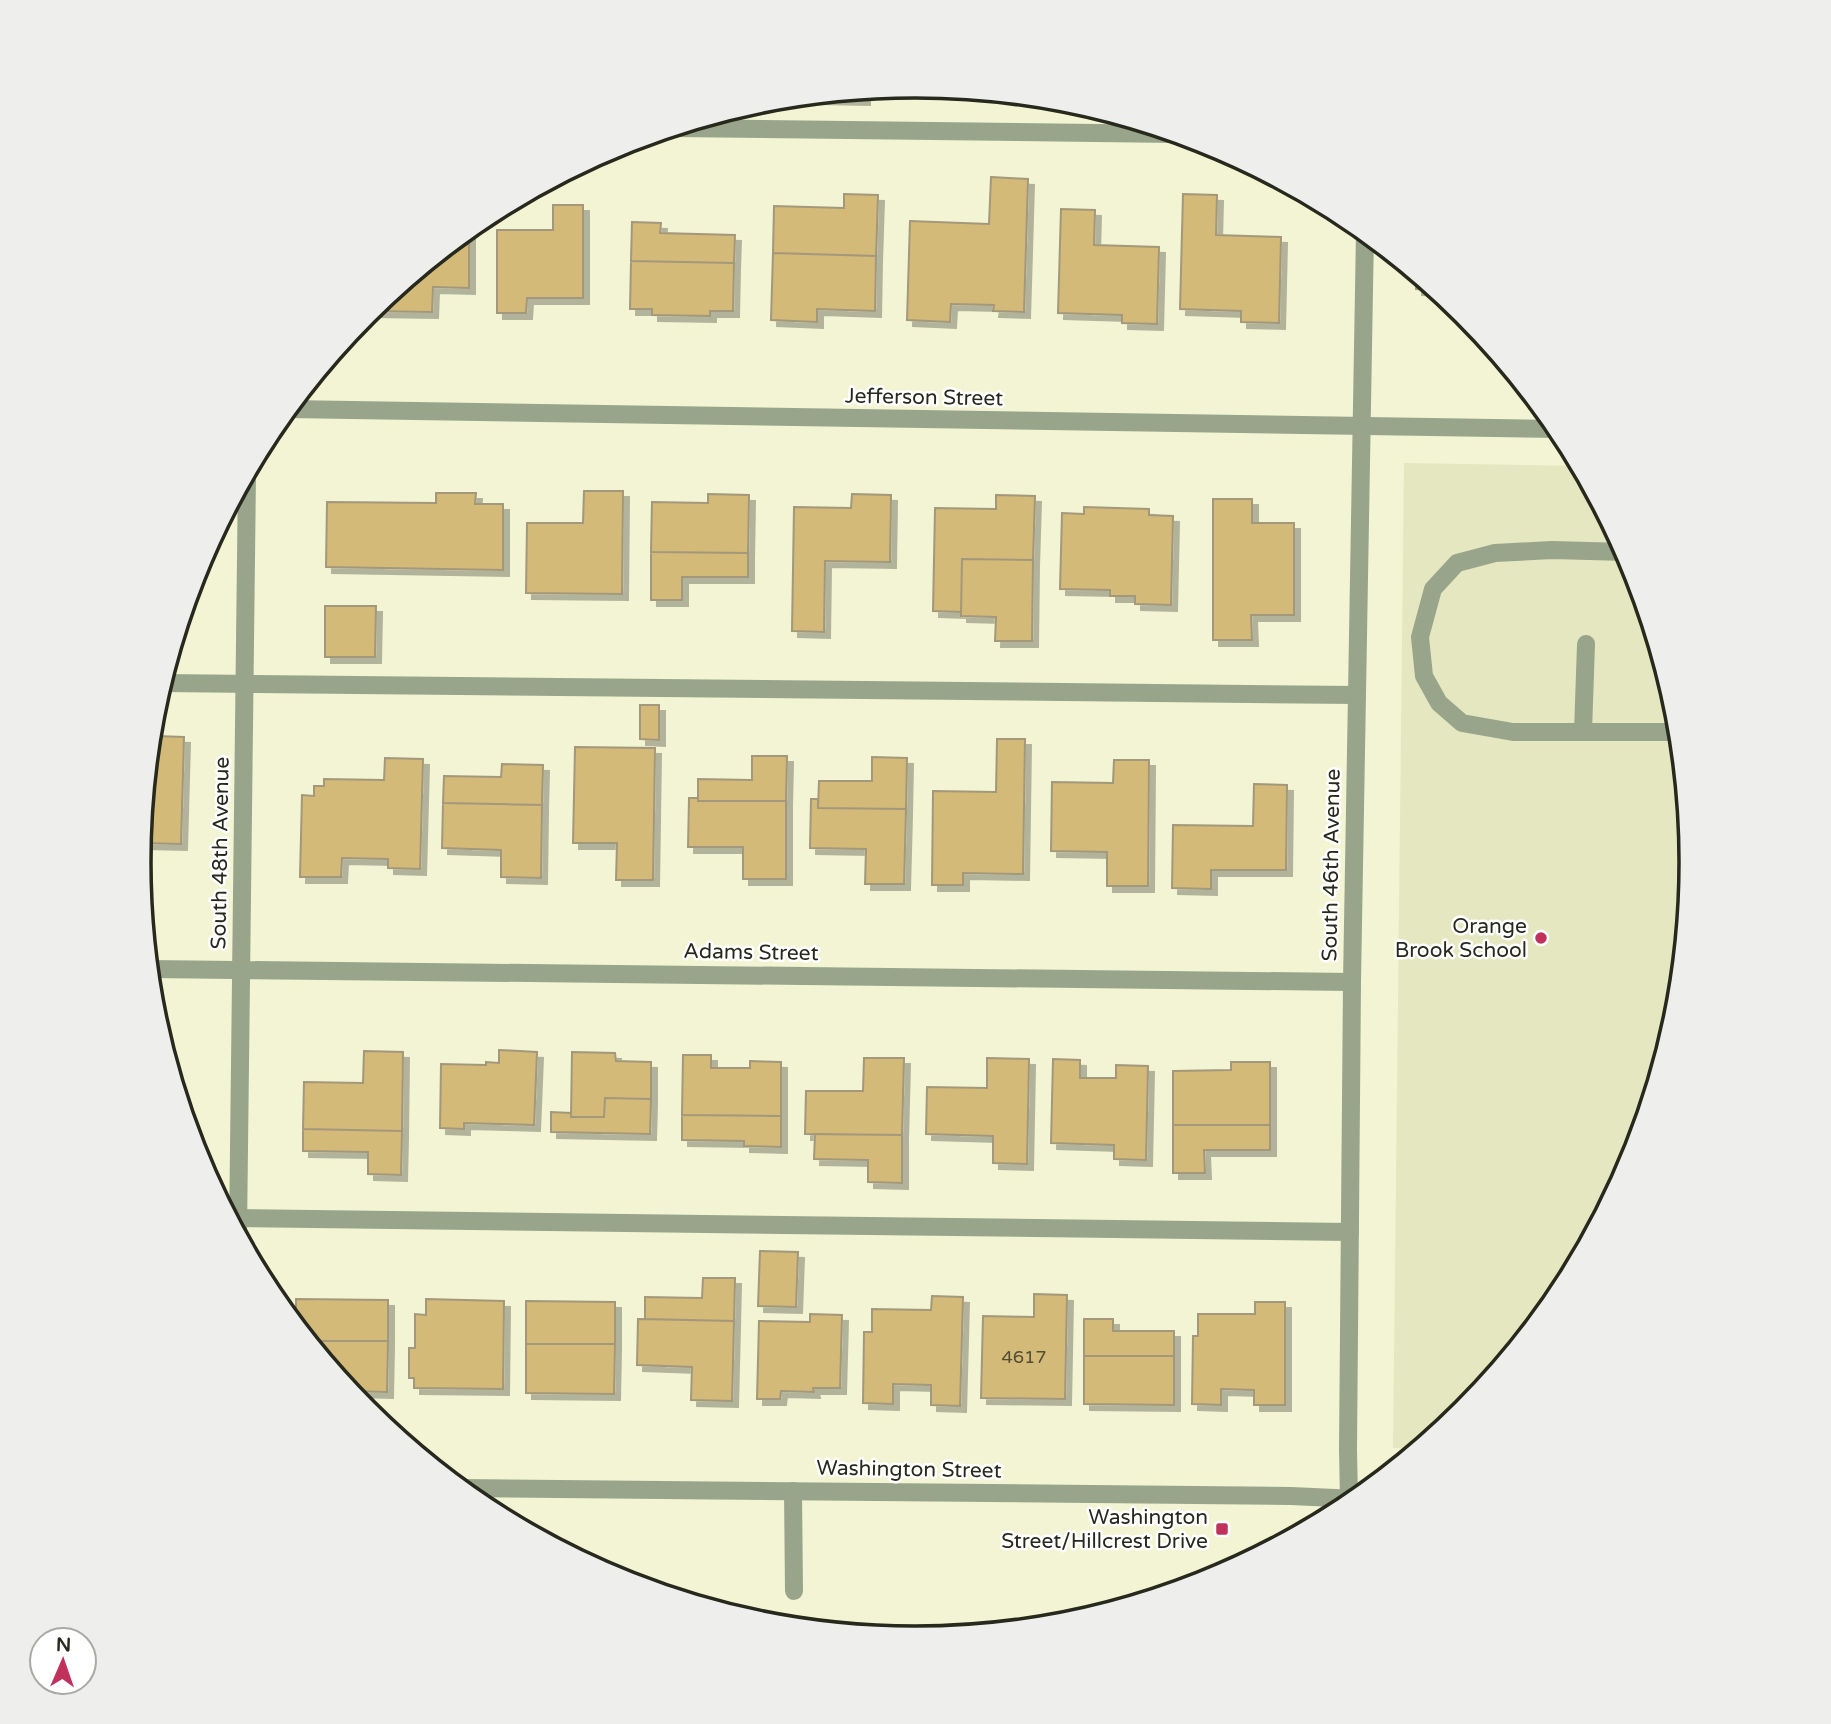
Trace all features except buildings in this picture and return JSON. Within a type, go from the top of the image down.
[{"type":"street","points":[[704,128],[1144,134]]},
{"type":"street","name":"South 46th Avenue","points":[[1349,1491],[1352,982],[1365,245]]},
{"type":"street","name":"Jefferson Street","points":[[300,409],[1544,429]]},
{"type":"street","name":"South 48th Avenue","points":[[235,1210],[247,493]]},
{"type":"street","points":[[1613,552],[1552,550],[1495,553],[1457,563],[1433,589],[1420,637],[1424,676],[1439,704],[1462,723],[1513,732],[1668,732]]},
{"type":"street","points":[[1583,732],[1587,644]]},
{"type":"street","points":[[173,683],[1357,695]]},
{"type":"street","name":"Adams Street","points":[[159,969],[1352,982]]},
{"type":"street","points":[[243,1223],[1350,1232]]},
{"type":"street","name":"Washington Street","points":[[479,1488],[1291,1496],[1333,1501]]},
{"type":"street","points":[[793,1491],[794,1591]]},
{"type":"shaded area","name":"Orange Brook School","points":[[1404,463],[1568,466],[1601,524],[1621,570],[1639,616],[1665,713],[1673,762],[1680,862],[1673,962],[1665,1011],[1639,1108],[1621,1154],[1601,1200],[1551,1286],[1522,1327],[1456,1402],[1405,1448],[1393,1448]]},
{"type":"place","name":"Orange Brook School","points":[[1541,938]]},
{"type":"place","name":"Washington Street/Hillcrest Drive","points":[[1222,1529]]}]
